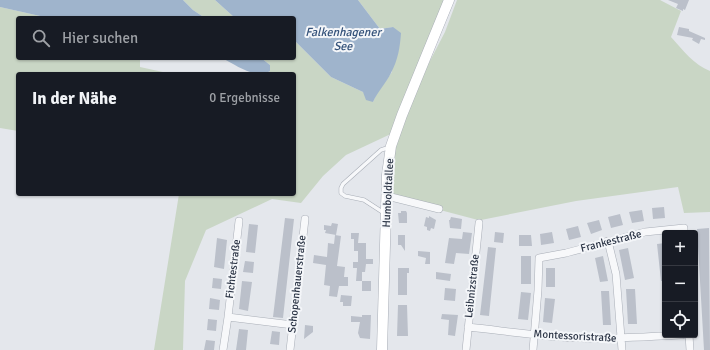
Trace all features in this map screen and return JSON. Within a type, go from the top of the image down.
[{"type":"street","name":"Humboldtallee","points":[[382,350],[387,175],[391,146],[402,115],[450,0]]},
{"type":"street","points":[[387,196],[439,209]]},
{"type":"street","name":"Schopenhauerstraße","points":[[290,350],[305,219]]},
{"type":"street","name":"Fichtestraße","points":[[223,350],[239,221]]},
{"type":"street","name":"Leibnizstraße","points":[[466,350],[479,223]]},
{"type":"street","name":"Frankestraße","points":[[534,335],[539,258],[566,253],[645,232],[662,232]]},
{"type":"street","points":[[608,241],[617,280],[622,350]]},
{"type":"street","points":[[228,317],[293,325]]},
{"type":"street","name":"Montessoristraße","points":[[468,327],[534,335],[580,338],[662,336]]},
{"type":"street","points":[[533,350],[534,335]]},
{"type":"street","points":[[689,338],[690,350]]},
{"type":"lane","points":[[386,214],[364,200],[345,196],[341,193],[341,188],[343,184],[381,150],[391,146]]},
{"type":"green space","points":[[183,0],[215,0],[233,16],[202,16],[193,10]]},
{"type":"green space","points":[[358,0],[449,0],[405,109],[445,32],[457,0],[660,0],[681,11],[671,37],[694,61],[710,71],[710,212],[684,213],[678,187],[576,201],[478,220],[387,196],[395,132],[346,155],[323,176],[301,203],[272,199],[206,230],[185,281],[183,350],[154,350],[179,196],[296,196],[296,72],[268,72],[270,71],[270,65],[264,60],[296,60],[296,42],[331,77],[363,92],[373,102],[377,93],[392,72],[393,27],[380,29]]},
{"type":"green space","points":[[0,7],[40,16],[16,16],[16,60],[140,60],[140,67],[163,72],[16,72],[16,131],[0,128]]},
{"type":"water","points":[[0,0],[183,0],[193,10],[202,16],[40,16],[0,7]]},
{"type":"water","name":"Falkenhagener See","points":[[215,0],[358,0],[380,29],[393,27],[401,33],[397,58],[389,77],[373,102],[366,100],[363,92],[331,77],[296,42],[296,16],[233,16]]},
{"type":"water","points":[[226,60],[264,60],[270,65],[270,71],[250,72]]},
{"type":"building","points":[[668,0],[689,0],[685,10],[683,9],[683,11],[676,8],[678,4]]},
{"type":"building","points":[[679,27],[689,29],[689,31],[705,38],[705,40],[701,39],[699,44],[692,40],[693,38],[677,35]]},
{"type":"building","points":[[664,207],[665,218],[653,219],[652,208]]},
{"type":"building","points":[[642,210],[644,221],[632,223],[629,212]]},
{"type":"building","points":[[401,211],[406,211],[407,213],[407,223],[399,223],[398,213],[401,213]]},
{"type":"building","points":[[620,214],[623,225],[611,228],[608,217]]},
{"type":"building","points":[[429,216],[436,220],[434,229],[431,228],[430,231],[424,226],[426,217],[429,218]]},
{"type":"building","points":[[451,217],[462,219],[461,229],[450,228],[449,220]]},
{"type":"building","points":[[285,218],[294,219],[283,318],[273,317]]},
{"type":"building","points":[[599,220],[602,230],[591,234],[587,223]]},
{"type":"building","points":[[332,223],[338,224],[336,235],[325,233],[326,230],[324,230],[324,225],[331,226]]},
{"type":"building","points":[[249,224],[258,225],[255,253],[246,252]]},
{"type":"building","points":[[578,226],[581,237],[569,240],[566,229]]},
{"type":"building","points":[[709,228],[710,350],[704,350],[697,229]]},
{"type":"building","points":[[463,232],[472,233],[469,254],[456,253],[454,264],[445,263],[449,238],[462,239]]},
{"type":"building","points":[[495,232],[504,233],[503,243],[494,242]]},
{"type":"building","points":[[552,232],[554,243],[541,245],[540,234]]},
{"type":"building","points":[[351,233],[359,233],[358,243],[366,243],[366,259],[373,259],[373,264],[366,264],[365,272],[362,272],[362,281],[356,281],[357,268],[353,268],[353,262],[358,262],[358,251],[354,251],[354,239],[351,239]]},
{"type":"building","points":[[335,235],[341,236],[337,266],[345,267],[344,277],[348,277],[348,286],[339,286],[337,297],[329,296],[330,286],[324,285],[326,265],[313,263],[314,255],[327,257],[328,243],[334,244]]},
{"type":"building","points":[[398,235],[405,235],[405,251],[401,245],[398,245]]},
{"type":"building","points":[[519,235],[531,235],[532,246],[519,246]]},
{"type":"building","points":[[217,238],[227,240],[224,269],[214,267]]},
{"type":"building","points":[[662,243],[662,281],[661,281],[657,244]]},
{"type":"building","points":[[488,247],[496,248],[489,316],[480,315]]},
{"type":"building","points":[[628,248],[634,278],[625,280],[619,250]]},
{"type":"building","points":[[418,251],[430,252],[430,264],[425,264],[426,258],[418,256]]},
{"type":"building","points":[[521,256],[531,256],[531,284],[521,284]]},
{"type":"building","points":[[603,256],[608,281],[600,282],[595,258]]},
{"type":"building","points":[[245,261],[254,262],[253,273],[243,272]]},
{"type":"building","points":[[398,268],[409,268],[409,273],[407,273],[407,295],[398,295]]},
{"type":"building","points":[[546,268],[555,268],[555,287],[546,287]]},
{"type":"building","points":[[436,272],[451,274],[450,281],[436,279]]},
{"type":"building","points":[[213,278],[222,279],[221,289],[212,288]]},
{"type":"building","points":[[242,281],[252,282],[248,311],[239,309]]},
{"type":"building","points":[[362,281],[371,281],[371,291],[362,291]]},
{"type":"building","points":[[445,288],[456,289],[455,301],[444,300]]},
{"type":"building","points":[[626,289],[635,289],[637,324],[628,324]]},
{"type":"building","points":[[601,291],[609,291],[611,325],[603,325]]},
{"type":"building","points":[[521,292],[531,293],[528,320],[518,319]]},
{"type":"building","points":[[341,295],[352,296],[351,306],[343,306],[343,302],[340,302]]},
{"type":"building","points":[[210,298],[220,300],[219,310],[209,309]]},
{"type":"building","points":[[545,298],[555,299],[552,323],[543,322]]},
{"type":"building","points":[[398,305],[407,305],[408,336],[397,336]]},
{"type":"building","points":[[442,314],[458,315],[455,336],[448,335],[449,320],[441,319]]},
{"type":"building","points":[[362,315],[371,315],[370,339],[360,338],[358,333],[360,322],[351,322],[351,316],[362,317]]},
{"type":"building","points":[[208,319],[217,320],[216,331],[207,330]]},
{"type":"building","points":[[305,325],[313,326],[313,332],[304,339]]},
{"type":"building","points":[[239,329],[248,330],[246,350],[236,350]]},
{"type":"building","points":[[272,331],[280,332],[279,345],[270,344]]},
{"type":"building","points":[[206,340],[215,341],[214,350],[204,350]]}]
